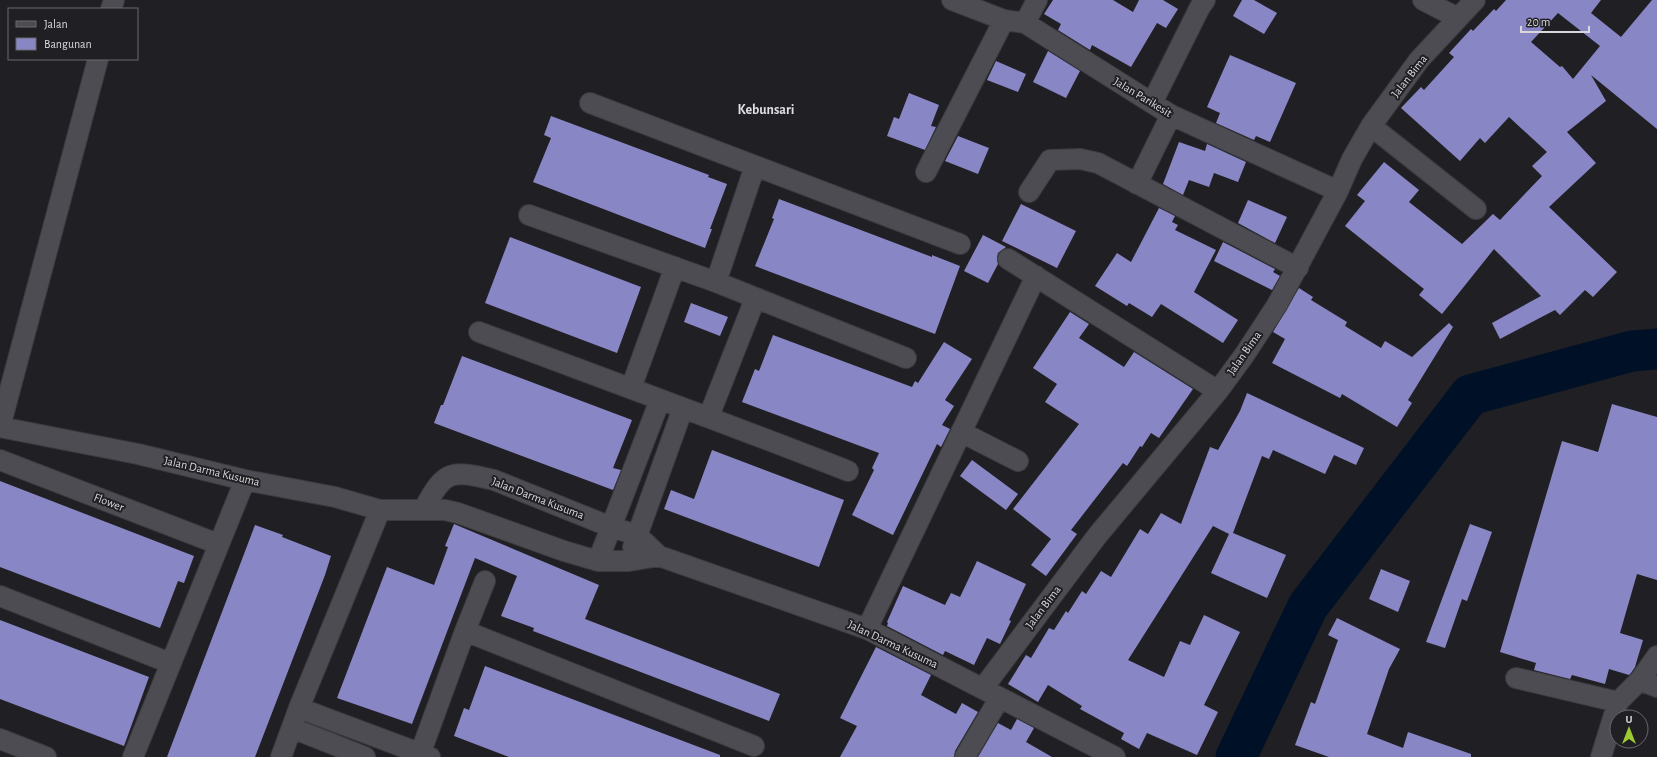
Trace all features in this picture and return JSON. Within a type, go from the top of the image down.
[{"type":"street","name":"Jalan Parikesit","points":[[952,0],[1004,20],[1025,23],[1171,114],[1338,191]]},
{"type":"street","points":[[1025,23],[1037,0]]},
{"type":"street","points":[[1152,103],[1200,7],[1205,0]]},
{"type":"street","points":[[1423,0],[1458,18]]},
{"type":"street","name":"Jalan Bima","points":[[983,688],[1097,536],[1218,391],[1245,354],[1277,305],[1298,268],[1338,191],[1352,159],[1371,126],[1419,60],[1476,0]]},
{"type":"street","points":[[926,172],[1004,20]]},
{"type":"street","points":[[0,427],[98,60]]},
{"type":"street","points":[[590,103],[960,244]]},
{"type":"street","points":[[1137,184],[1171,114]]},
{"type":"street","points":[[1371,126],[1476,209]]},
{"type":"street","points":[[1029,192],[1050,160],[1080,159],[1098,163],[1298,268]]},
{"type":"street","points":[[716,282],[755,166]]},
{"type":"street","points":[[529,215],[716,282],[755,299],[906,358]]},
{"type":"street","points":[[1008,259],[1218,391]]},
{"type":"street","points":[[630,388],[675,267]]},
{"type":"street","points":[[867,629],[1036,276]]},
{"type":"street","points":[[709,416],[755,299]]},
{"type":"street","points":[[479,332],[660,400],[709,416],[848,471]]},
{"type":"street","points":[[598,561],[660,400]]},
{"type":"street","points":[[629,561],[636,535],[683,408]]},
{"type":"street","name":"Jalan Darma Kusuma","points":[[0,427],[138,454],[245,480],[335,497],[380,510],[445,510],[458,513],[564,551],[598,561],[629,561],[659,556]]},
{"type":"street","points":[[961,432],[1018,461]]},
{"type":"street","name":"Flower","points":[[0,460],[218,544]]},
{"type":"street","name":"Jalan Darma Kusuma","points":[[424,509],[439,483],[448,476],[460,474],[474,475],[494,480],[611,527],[636,535],[659,556],[867,629],[983,688],[1000,699],[1116,757]]},
{"type":"street","points":[[133,757],[245,480]]},
{"type":"street","points":[[281,757],[299,708],[380,510]]},
{"type":"street","points":[[299,708],[423,756],[465,631],[485,581]]},
{"type":"street","points":[[0,596],[170,663]]},
{"type":"street","points":[[465,631],[754,746]]},
{"type":"street","points":[[1601,757],[1618,702],[1648,683],[1657,656]]},
{"type":"street","points":[[1516,678],[1618,702]]},
{"type":"street","points":[[965,757],[1000,699]]},
{"type":"street","points":[[292,728],[365,757]]},
{"type":"street","points":[[0,739],[46,757]]},
{"type":"building","points":[[1053,0],[1113,0],[1133,12],[1139,0],[1163,0],[1178,9],[1166,28],[1157,23],[1131,67],[1092,45],[1090,50],[1058,30],[1061,24],[1044,14]]},
{"type":"building","points":[[1242,0],[1254,0],[1277,13],[1264,34],[1233,16]]},
{"type":"building","points":[[1506,0],[1601,0],[1591,13],[1621,37],[1652,0],[1657,0],[1657,129],[1591,75],[1606,101],[1567,132],[1596,163],[1549,207],[1617,272],[1593,297],[1585,290],[1560,315],[1555,310],[1500,339],[1492,323],[1541,296],[1494,249],[1442,314],[1419,295],[1424,289],[1345,226],[1365,201],[1357,195],[1384,162],[1419,190],[1409,202],[1462,244],[1493,214],[1500,220],[1542,176],[1532,166],[1547,152],[1509,117],[1485,143],[1480,138],[1460,161],[1401,108],[1421,87],[1424,90],[1454,57],[1449,53],[1471,29],[1473,31],[1494,9],[1496,11]],"holes":[[[1558,13],[1600,46],[1573,79],[1562,66],[1560,67],[1531,42]]]},
{"type":"building","points":[[1048,51],[1080,71],[1066,98],[1033,82]]},
{"type":"building","points":[[1230,55],[1296,83],[1270,142],[1256,136],[1254,140],[1216,123],[1220,113],[1207,107]]},
{"type":"building","points":[[996,61],[1026,74],[1018,92],[987,80]]},
{"type":"building","points":[[909,93],[939,105],[931,126],[936,127],[925,150],[887,136],[894,117],[899,119]]},
{"type":"building","points":[[551,116],[709,175],[708,177],[727,184],[710,229],[712,229],[705,248],[533,182],[551,138],[544,135]]},
{"type":"building","points":[[958,136],[989,148],[978,174],[945,161]]},
{"type":"building","points":[[1179,142],[1205,151],[1207,144],[1246,162],[1238,182],[1214,173],[1209,187],[1189,180],[1183,195],[1163,184]]},
{"type":"building","points":[[779,199],[932,257],[932,255],[960,266],[935,334],[755,266],[774,219],[772,218]]},
{"type":"building","points":[[1248,200],[1287,217],[1275,243],[1238,223]]},
{"type":"building","points":[[1021,204],[1076,231],[1057,268],[1002,241]]},
{"type":"building","points":[[1159,208],[1175,216],[1172,222],[1178,225],[1175,230],[1216,250],[1194,292],[1238,320],[1223,343],[1161,304],[1152,317],[1129,303],[1127,306],[1095,286],[1117,253],[1131,262]]},
{"type":"building","points":[[983,235],[1006,247],[998,253],[998,264],[988,283],[964,271]]},
{"type":"building","points":[[510,237],[641,287],[617,353],[485,303]]},
{"type":"building","points":[[1223,242],[1275,269],[1273,272],[1280,276],[1272,290],[1214,261]]},
{"type":"building","points":[[1299,288],[1313,297],[1311,300],[1347,322],[1345,326],[1381,348],[1385,341],[1412,357],[1449,323],[1453,327],[1408,400],[1412,403],[1397,427],[1342,394],[1340,398],[1272,363],[1285,339],[1273,332]]},
{"type":"building","points":[[691,303],[728,317],[720,336],[684,322]]},
{"type":"building","points":[[1070,312],[1089,324],[1079,338],[1124,367],[1134,352],[1193,389],[1159,438],[1151,433],[1142,447],[1140,446],[1127,466],[1123,463],[1071,530],[1077,534],[1046,576],[1031,565],[1051,539],[1013,509],[1079,424],[1045,402],[1057,384],[1033,368]]},
{"type":"building","points":[[773,335],[912,387],[915,381],[918,383],[944,342],[972,359],[945,400],[954,406],[942,425],[950,429],[941,447],[937,444],[893,535],[852,515],[874,470],[872,468],[879,453],[742,402],[755,369],[759,371]]},
{"type":"building","points":[[462,356],[632,420],[613,468],[621,470],[613,490],[434,423],[441,405],[443,405]]},
{"type":"building","points":[[1247,393],[1364,448],[1356,465],[1334,455],[1325,474],[1273,450],[1269,459],[1262,456],[1233,533],[1286,555],[1267,598],[1211,573],[1229,534],[1213,526],[1128,660],[1164,677],[1180,641],[1190,645],[1204,615],[1240,632],[1204,705],[1218,712],[1197,755],[1147,733],[1139,749],[1121,739],[1124,733],[1080,709],[1082,706],[1048,685],[1038,702],[1008,684],[1026,655],[1031,658],[1049,628],[1054,630],[1066,611],[1068,613],[1082,591],[1086,594],[1101,571],[1111,577],[1140,529],[1148,534],[1161,513],[1181,524],[1210,447],[1218,450],[1240,411]]},
{"type":"building","points":[[1612,404],[1657,417],[1657,580],[1637,574],[1620,633],[1643,640],[1635,667],[1631,673],[1629,675],[1609,669],[1605,684],[1572,675],[1570,679],[1534,670],[1536,663],[1500,652],[1562,441],[1598,452]]},
{"type":"building","points":[[712,450],[844,500],[819,567],[664,509],[671,490],[694,499]]},
{"type":"building","points":[[972,460],[1018,494],[1006,510],[960,476]]},
{"type":"building","points":[[0,481],[194,556],[184,583],[178,581],[160,628],[0,567]]},
{"type":"building","points":[[454,524],[599,585],[585,619],[780,694],[769,721],[533,631],[534,628],[501,616],[517,576],[475,558],[412,724],[337,698],[387,567],[434,585],[448,547],[445,546]]},
{"type":"building","points":[[1470,524],[1492,532],[1467,601],[1462,599],[1445,648],[1426,642]]},
{"type":"building","points":[[255,525],[283,535],[282,537],[331,556],[325,575],[255,757],[167,757]]},
{"type":"building","points":[[977,561],[1026,584],[1009,620],[1011,621],[1000,644],[987,638],[974,665],[945,651],[943,655],[887,626],[887,622],[903,586],[945,605],[951,593],[960,597]]},
{"type":"building","points":[[1381,569],[1410,581],[1398,612],[1369,599]]},
{"type":"building","points":[[1337,618],[1400,649],[1389,669],[1367,734],[1403,748],[1408,732],[1471,754],[1471,757],[1329,757],[1295,745],[1311,702],[1315,704],[1338,640],[1328,635]]},
{"type":"building","points":[[0,620],[149,677],[124,746],[0,699]]},
{"type":"building","points":[[876,647],[931,675],[921,695],[956,714],[962,703],[978,712],[955,751],[954,757],[840,757],[857,726],[840,718]]},
{"type":"building","points":[[485,666],[720,755],[720,757],[509,757],[454,736],[464,708],[469,710]]},
{"type":"building","points":[[1017,719],[1034,728],[1026,742],[1052,757],[978,757],[998,723],[1011,730]]},
{"type":"waterway","points":[[1236,757],[1308,606],[1470,395],[1632,351],[1657,349]]},
{"type":"district","name":"Kebunsari","points":[[766,109]]}]
